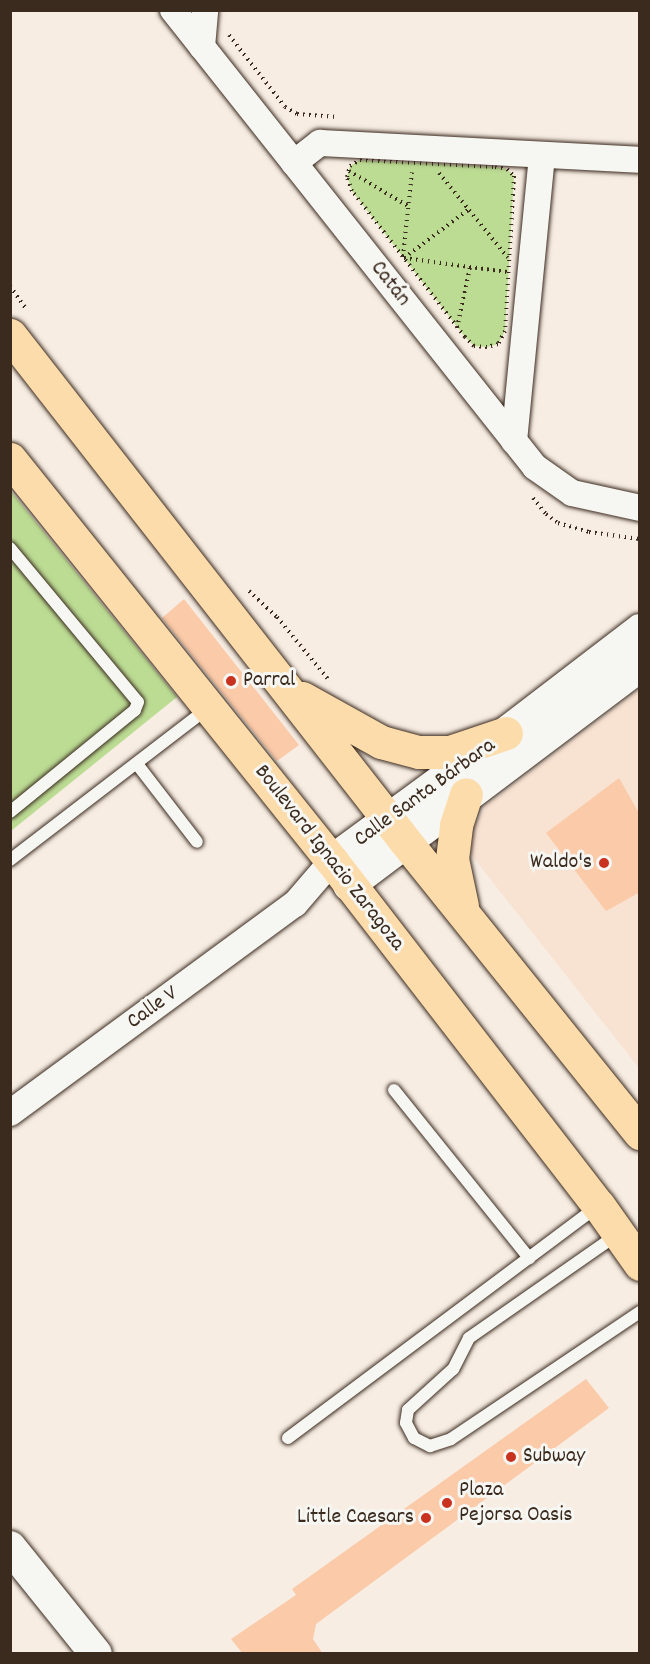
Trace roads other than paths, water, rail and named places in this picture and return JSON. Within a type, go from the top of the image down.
[{"type":"main road","points":[[19,323],[287,688],[397,830],[634,1120]]},
{"type":"main road","name":"Boulevard Ignacio Zaragoza","points":[[10,459],[341,873],[599,1206],[639,1264]]},
{"type":"main road","points":[[287,688],[346,725],[381,742],[419,752],[450,752],[506,733]]},
{"type":"main road","points":[[464,913],[456,889],[452,859],[456,825],[466,795]]},
{"type":"street","name":"Catán","points":[[173,10],[535,467],[572,493],[639,508]]},
{"type":"street","points":[[202,47],[204,10]]},
{"type":"street","points":[[294,163],[320,143],[639,160]]},
{"type":"street","points":[[514,441],[542,155]]},
{"type":"street","name":"Calle Santa Bárbara","points":[[397,830],[466,795],[569,702],[639,630]]},
{"type":"street","name":"Calle Santa Bárbara","points":[[295,904],[341,873],[397,830],[506,733],[639,666]]},
{"type":"street","name":"Calle V","points":[[10,1113],[295,904]]},
{"type":"street","points":[[10,1547],[96,1653]]},
{"type":"lane","points":[[10,548],[138,702],[135,710],[10,812]]},
{"type":"lane","points":[[10,860],[208,708]]},
{"type":"lane","points":[[137,764],[197,842]]},
{"type":"lane","points":[[394,1090],[529,1258]]},
{"type":"lane","points":[[288,1438],[599,1206]]},
{"type":"lane","points":[[619,1233],[470,1338],[453,1369],[408,1410],[406,1423],[414,1438],[430,1446],[451,1439],[639,1312]]},
{"type":"place","name":"Parral","points":[[231,681]]},
{"type":"place","name":"Waldo's","points":[[604,863]]},
{"type":"place","name":"Subway","points":[[511,1457]]},
{"type":"place","name":"Plaza Pejorsa Oasis","points":[[447,1503]]},
{"type":"place","name":"Little Caesars","points":[[426,1518]]}]
